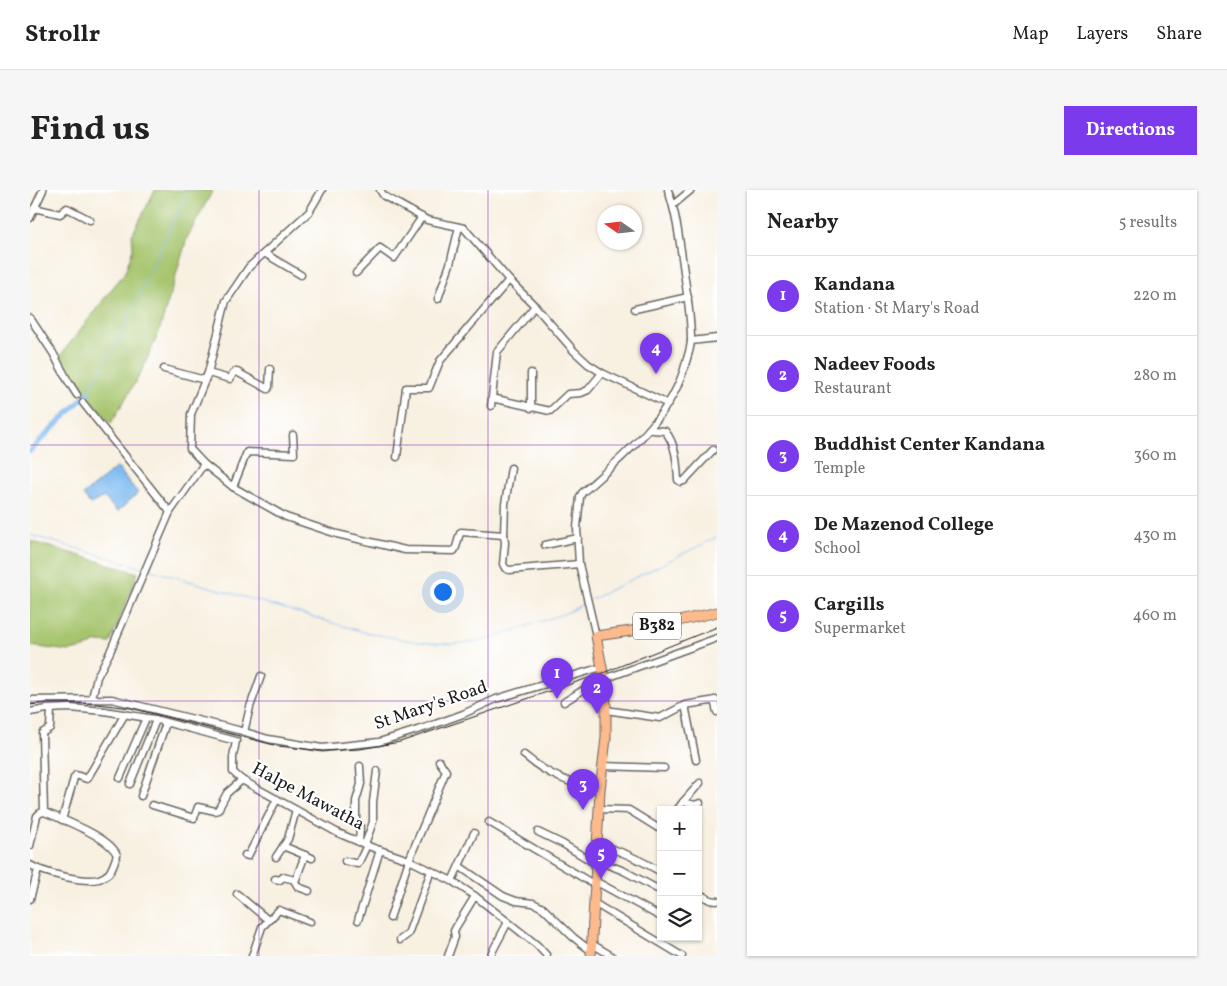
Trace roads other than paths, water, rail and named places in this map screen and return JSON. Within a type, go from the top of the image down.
[{"type":"main road","name":"B382","points":[[596,636],[645,630],[717,612]]},
{"type":"main road","points":[[591,950],[600,790],[606,738],[605,681],[596,636]]},
{"type":"street","points":[[30,218],[43,190]]},
{"type":"street","points":[[322,190],[309,212],[249,266],[226,301],[207,376],[191,414],[190,449],[204,464],[233,487],[286,517],[337,534],[406,550],[454,551],[461,532],[504,535]]},
{"type":"street","points":[[380,190],[384,196],[428,220],[464,228],[574,351],[588,364],[602,373],[668,404]]},
{"type":"street","points":[[596,636],[579,564],[579,502],[582,493],[610,468],[649,428],[668,404],[684,370],[691,341],[688,297],[674,206],[668,190]]},
{"type":"street","points":[[674,206],[691,190]]},
{"type":"street","points":[[34,208],[60,214],[66,208],[90,220]]},
{"type":"street","points":[[356,273],[380,248],[394,258],[422,217]]},
{"type":"street","points":[[438,299],[450,264],[459,227]]},
{"type":"street","points":[[264,253],[300,275]]},
{"type":"street","points":[[396,457],[406,388],[429,388],[440,361],[510,280]]},
{"type":"street","points":[[635,310],[688,297]]},
{"type":"street","points":[[491,406],[497,352],[535,306]]},
{"type":"street","points":[[30,318],[77,395]]},
{"type":"street","points":[[691,341],[717,338]]},
{"type":"street","points":[[164,369],[230,379],[234,372],[237,372],[268,389],[270,369]]},
{"type":"street","points":[[531,373],[531,408]]},
{"type":"street","points":[[496,399],[550,411],[568,394],[581,393],[588,390],[602,373]]},
{"type":"street","points":[[83,404],[170,512]]},
{"type":"street","points":[[649,428],[665,431],[668,434],[676,457],[678,480],[681,482],[713,450]]},
{"type":"street","points":[[233,487],[246,452],[294,454],[293,435]]},
{"type":"street","points":[[92,698],[97,677],[110,652],[170,512],[204,464]]},
{"type":"street","points":[[511,468],[505,504],[505,568],[509,570],[579,564]]},
{"type":"street","points":[[544,545],[578,538]]},
{"type":"street","points":[[564,702],[583,690],[717,638]]},
{"type":"street","name":"St Mary's Road","points":[[30,700],[112,699],[268,739],[322,748],[379,742],[463,714],[496,699],[602,667]]},
{"type":"street","points":[[30,712],[70,708],[125,714],[156,720],[236,742],[261,676]]},
{"type":"street","points":[[606,710],[660,718],[685,705],[716,700],[717,712]]},
{"type":"street","points":[[685,705],[696,760]]},
{"type":"street","points":[[44,812],[42,733],[50,728],[51,709]]},
{"type":"street","points":[[62,820],[74,778],[76,775],[87,779],[125,714]]},
{"type":"street","points":[[120,778],[146,718]]},
{"type":"street","points":[[130,784],[156,720]]},
{"type":"street","points":[[141,796],[166,723]]},
{"type":"street","name":"Halpe Mawatha","points":[[236,742],[233,772],[242,780],[338,833],[409,860],[452,881],[508,922],[537,945],[547,956]]},
{"type":"street","points":[[524,755],[552,775],[572,784],[600,790]]},
{"type":"street","points":[[390,918],[409,860],[446,771],[439,761]]},
{"type":"street","points":[[360,766],[361,784],[356,800],[356,823],[360,828],[364,844]]},
{"type":"street","points":[[602,766],[664,768]]},
{"type":"street","points":[[345,861],[358,864],[364,844],[374,822],[377,771]]},
{"type":"street","points":[[152,805],[194,818],[198,807],[218,810],[227,793],[242,780]]},
{"type":"street","points":[[680,806],[700,783]]},
{"type":"street","points":[[245,855],[248,856],[277,799]]},
{"type":"street","points":[[683,802],[695,805],[700,802]]},
{"type":"street","points":[[599,809],[629,810],[657,827]]},
{"type":"street","points":[[276,857],[288,839],[296,810]]},
{"type":"street","points":[[30,846],[37,816],[40,812],[44,812],[101,838],[115,849],[117,855],[108,874],[98,879],[80,880],[38,870],[30,865]]},
{"type":"street","points":[[489,822],[595,883],[657,915]]},
{"type":"street","points":[[538,832],[596,862],[624,871],[657,889]]},
{"type":"street","points":[[452,881],[474,833]]},
{"type":"street","points":[[597,844],[610,848],[657,870]]},
{"type":"street","points":[[284,846],[312,858]]},
{"type":"street","points":[[358,920],[380,850]]},
{"type":"street","points":[[305,855],[295,882],[298,887],[310,891]]},
{"type":"street","points":[[459,866],[503,896],[516,901],[532,903],[543,908],[573,937],[591,950],[612,956]]},
{"type":"street","points":[[30,900],[38,870]]},
{"type":"street","points":[[400,940],[408,934],[431,871]]},
{"type":"street","points":[[276,879],[280,880],[283,877],[295,880]]},
{"type":"street","points":[[237,894],[268,920]]},
{"type":"street","points":[[448,956],[455,937],[454,931],[475,896]]},
{"type":"street","points":[[702,896],[717,901]]},
{"type":"street","points":[[594,903],[682,956]]},
{"type":"street","points":[[252,956],[262,927],[279,910],[310,922]]},
{"type":"street","points":[[490,956],[508,922]]},
{"type":"water","points":[[117,467],[138,493],[117,512],[104,497],[90,504],[83,495]]},
{"type":"waterway","points":[[88,393],[123,329],[188,190]]},
{"type":"waterway","points":[[30,451],[88,393]]},
{"type":"waterway","points":[[30,535],[144,568]]},
{"type":"waterway","points":[[590,600],[717,537]]},
{"type":"waterway","points":[[148,569],[364,632],[417,642],[450,644],[483,641],[566,613],[585,603]]},
{"type":"railway","points":[[30,705],[69,703],[131,708],[278,746],[323,751],[360,749],[400,742],[603,673],[717,627]]},
{"type":"place","name":"De Mazenod College","points":[[656,374]]},
{"type":"place","name":"Kandana","points":[[557,699]]},
{"type":"place","name":"Nadeev Foods","points":[[597,714]]},
{"type":"place","name":"Buddhist Center Kandana","points":[[583,810]]},
{"type":"place","name":"Cargills","points":[[601,879]]}]
